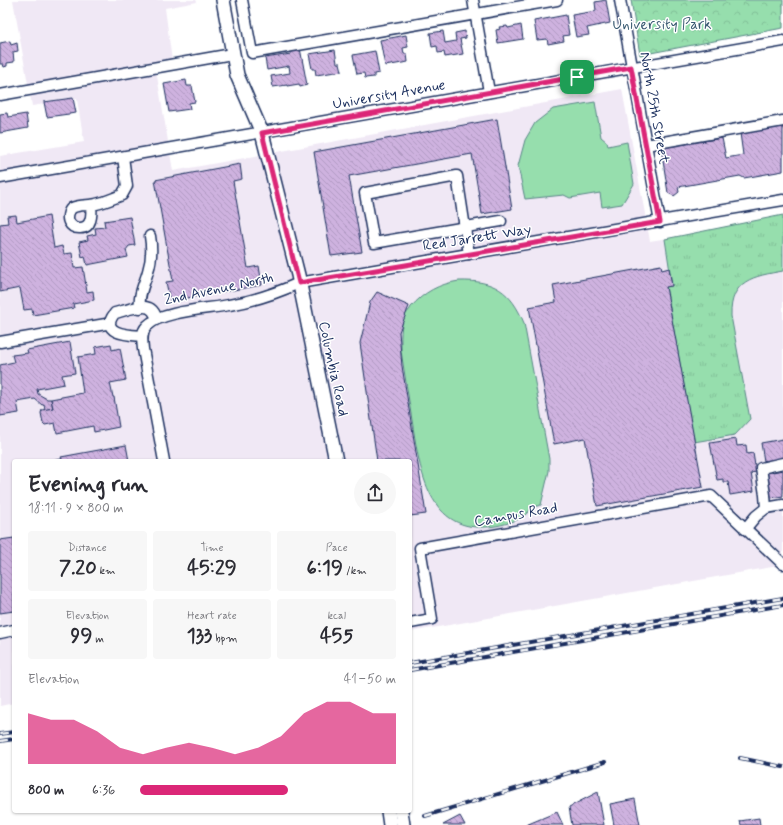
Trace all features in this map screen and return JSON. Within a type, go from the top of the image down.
[{"type":"main road","name":"Columbia Road","points":[[222,0],[237,76],[262,133],[299,283],[336,459]]},
{"type":"main road","points":[[388,813],[390,825]]},
{"type":"main road","points":[[401,813],[403,825]]},
{"type":"street","points":[[242,0],[252,54],[557,0]]},
{"type":"street","points":[[473,0],[489,92]]},
{"type":"street","name":"North 25th Street","points":[[620,0],[660,222]]},
{"type":"street","name":"University Avenue","points":[[0,178],[783,41]]},
{"type":"street","points":[[0,95],[232,54]]},
{"type":"street","points":[[646,145],[783,121]]},
{"type":"street","points":[[91,205],[122,194],[127,186],[123,157]]},
{"type":"street","points":[[469,254],[465,227],[457,176],[365,193],[374,243],[465,227],[500,221]]},
{"type":"street","points":[[660,222],[783,200]]},
{"type":"street","name":"Red Jarrett Way","points":[[299,283],[660,222]]},
{"type":"street","points":[[140,308],[140,294],[149,269],[152,251],[150,236]]},
{"type":"street","name":"2nd Avenue North","points":[[142,336],[146,327],[157,318],[231,305],[279,293],[299,283]]},
{"type":"street","points":[[157,318],[150,308],[140,308],[115,313],[111,317],[111,322],[114,331],[120,334],[142,336],[143,349],[164,459]]},
{"type":"street","points":[[0,342],[106,324]]},
{"type":"street","points":[[766,508],[761,468],[783,463]]},
{"type":"street","name":"Campus Road","points":[[412,623],[432,619],[420,548],[711,496],[745,528]]},
{"type":"street","points":[[783,505],[766,508],[745,528],[783,564]]},
{"type":"street","points":[[0,633],[12,630]]},
{"type":"shaded area","points":[[13,0],[196,0],[197,2],[165,8],[172,61],[155,64],[173,171],[622,89],[650,241],[783,219],[783,565],[412,632],[412,459],[12,459],[12,703],[0,706],[0,156],[84,142],[77,99],[32,106]]},
{"type":"green space","name":"University Park","points":[[631,0],[783,0],[783,28],[640,55]]},
{"type":"green space","points":[[595,102],[601,137],[607,142],[608,146],[627,142],[634,184],[622,204],[602,207],[600,193],[570,198],[564,195],[525,199],[518,166],[525,140],[535,123],[553,109]]},
{"type":"green space","points":[[783,215],[783,271],[762,275],[746,282],[739,287],[732,304],[731,316],[750,419],[735,435],[694,442],[666,287],[672,285],[665,239]]},
{"type":"green space","points":[[459,281],[471,281],[492,285],[507,295],[519,312],[524,323],[549,459],[549,471],[541,505],[532,508],[524,516],[516,520],[495,526],[486,527],[466,525],[450,518],[438,507],[429,492],[418,456],[401,351],[402,323],[405,315],[411,307],[421,297],[432,290],[445,284]]},
{"type":"building","points":[[606,0],[610,23],[587,28],[589,35],[576,37],[572,15],[596,11],[595,2]]},
{"type":"building","points":[[566,15],[569,35],[563,36],[564,41],[548,44],[547,39],[537,40],[534,21]]},
{"type":"building","points":[[521,25],[523,39],[498,43],[496,30],[500,29],[499,27],[507,26],[508,28]]},
{"type":"building","points":[[443,31],[445,43],[456,41],[455,33],[465,31],[466,38],[460,39],[463,54],[445,57],[444,52],[438,53],[437,46],[432,47],[430,33]]},
{"type":"building","points":[[406,35],[408,47],[403,48],[404,54],[407,54],[408,62],[385,66],[380,40]]},
{"type":"building","points":[[10,41],[11,45],[17,43],[18,51],[13,52],[14,62],[7,63],[7,66],[4,67],[3,64],[0,64],[0,43]]},
{"type":"building","points":[[300,48],[307,85],[300,87],[299,84],[273,87],[271,76],[290,73],[289,66],[267,70],[265,58],[291,54],[290,50]]},
{"type":"building","points":[[335,50],[337,63],[340,63],[342,71],[316,75],[315,69],[312,69],[309,54]]},
{"type":"building","points":[[375,51],[379,73],[374,74],[374,77],[365,78],[364,73],[357,74],[353,55]]},
{"type":"building","points":[[186,80],[187,86],[192,86],[195,102],[189,103],[190,109],[169,112],[164,84]]},
{"type":"building","points":[[73,98],[76,113],[47,117],[44,102]]},
{"type":"building","points":[[7,113],[8,117],[26,114],[28,128],[0,133],[0,114]]},
{"type":"building","points":[[497,119],[512,209],[482,214],[472,154],[349,176],[362,252],[331,256],[314,152]]},
{"type":"building","points":[[783,126],[783,171],[744,178],[740,176],[678,187],[679,192],[674,196],[668,193],[661,148],[722,138],[726,158],[743,155],[740,133]]},
{"type":"building","points":[[240,164],[242,179],[233,181],[248,268],[259,266],[262,285],[170,301],[166,282],[173,281],[155,180]]},
{"type":"building","points":[[16,215],[17,222],[49,216],[54,248],[62,246],[64,254],[72,253],[74,268],[83,267],[87,292],[93,291],[94,300],[73,304],[74,308],[33,315],[32,309],[24,310],[20,288],[0,292],[0,224],[8,223],[7,216]]},
{"type":"building","points":[[130,217],[135,245],[129,246],[126,250],[128,257],[87,265],[85,256],[82,257],[79,242],[88,240],[87,236],[96,234],[95,228],[105,227],[104,221]]},
{"type":"building","points":[[661,265],[662,270],[669,268],[672,286],[666,287],[703,487],[597,506],[585,438],[554,444],[529,307],[556,302],[553,285]]},
{"type":"building","points":[[377,292],[409,306],[399,332],[402,366],[426,514],[412,516],[412,459],[377,459],[360,343],[370,302]]},
{"type":"building","points":[[70,342],[75,373],[62,375],[64,384],[37,389],[38,394],[47,399],[51,399],[53,408],[45,410],[44,404],[42,405],[35,399],[17,402],[19,413],[0,416],[0,365],[14,362],[12,355],[28,353],[27,350]]},
{"type":"building","points":[[111,344],[112,350],[120,348],[126,380],[110,383],[119,427],[94,432],[93,426],[57,433],[55,423],[45,425],[43,423],[41,413],[42,410],[53,408],[51,399],[83,393],[78,357],[96,354],[95,347]]},
{"type":"building","points":[[736,439],[737,446],[746,445],[747,454],[753,453],[756,472],[751,473],[754,491],[730,495],[728,482],[723,482],[723,479],[717,480],[710,443]]},
{"type":"building","points":[[783,439],[783,458],[764,461],[761,443]]},
{"type":"building","points":[[126,445],[129,459],[62,459],[61,457]]},
{"type":"building","points":[[783,470],[783,496],[771,498],[767,473]]},
{"type":"building","points":[[12,538],[12,611],[0,613],[0,540]]},
{"type":"building","points":[[598,792],[604,825],[572,825],[569,807]]},
{"type":"building","points":[[635,799],[640,825],[614,825],[610,804]]},
{"type":"building","points":[[557,812],[563,825],[526,825]]},
{"type":"building","points":[[460,816],[465,825],[443,825]]},
{"type":"building","points":[[759,818],[760,825],[741,825],[740,821]]},
{"type":"railway","points":[[412,663],[783,598]]},
{"type":"railway","points":[[412,670],[783,605]]},
{"type":"railway","points":[[0,734],[12,732]]},
{"type":"railway","points":[[0,741],[12,739]]},
{"type":"railway","points":[[740,758],[783,767]]},
{"type":"railway","points":[[425,816],[605,762]]},
{"type":"route","points":[[631,67],[660,222],[299,283],[262,133],[577,77],[631,67]]}]
